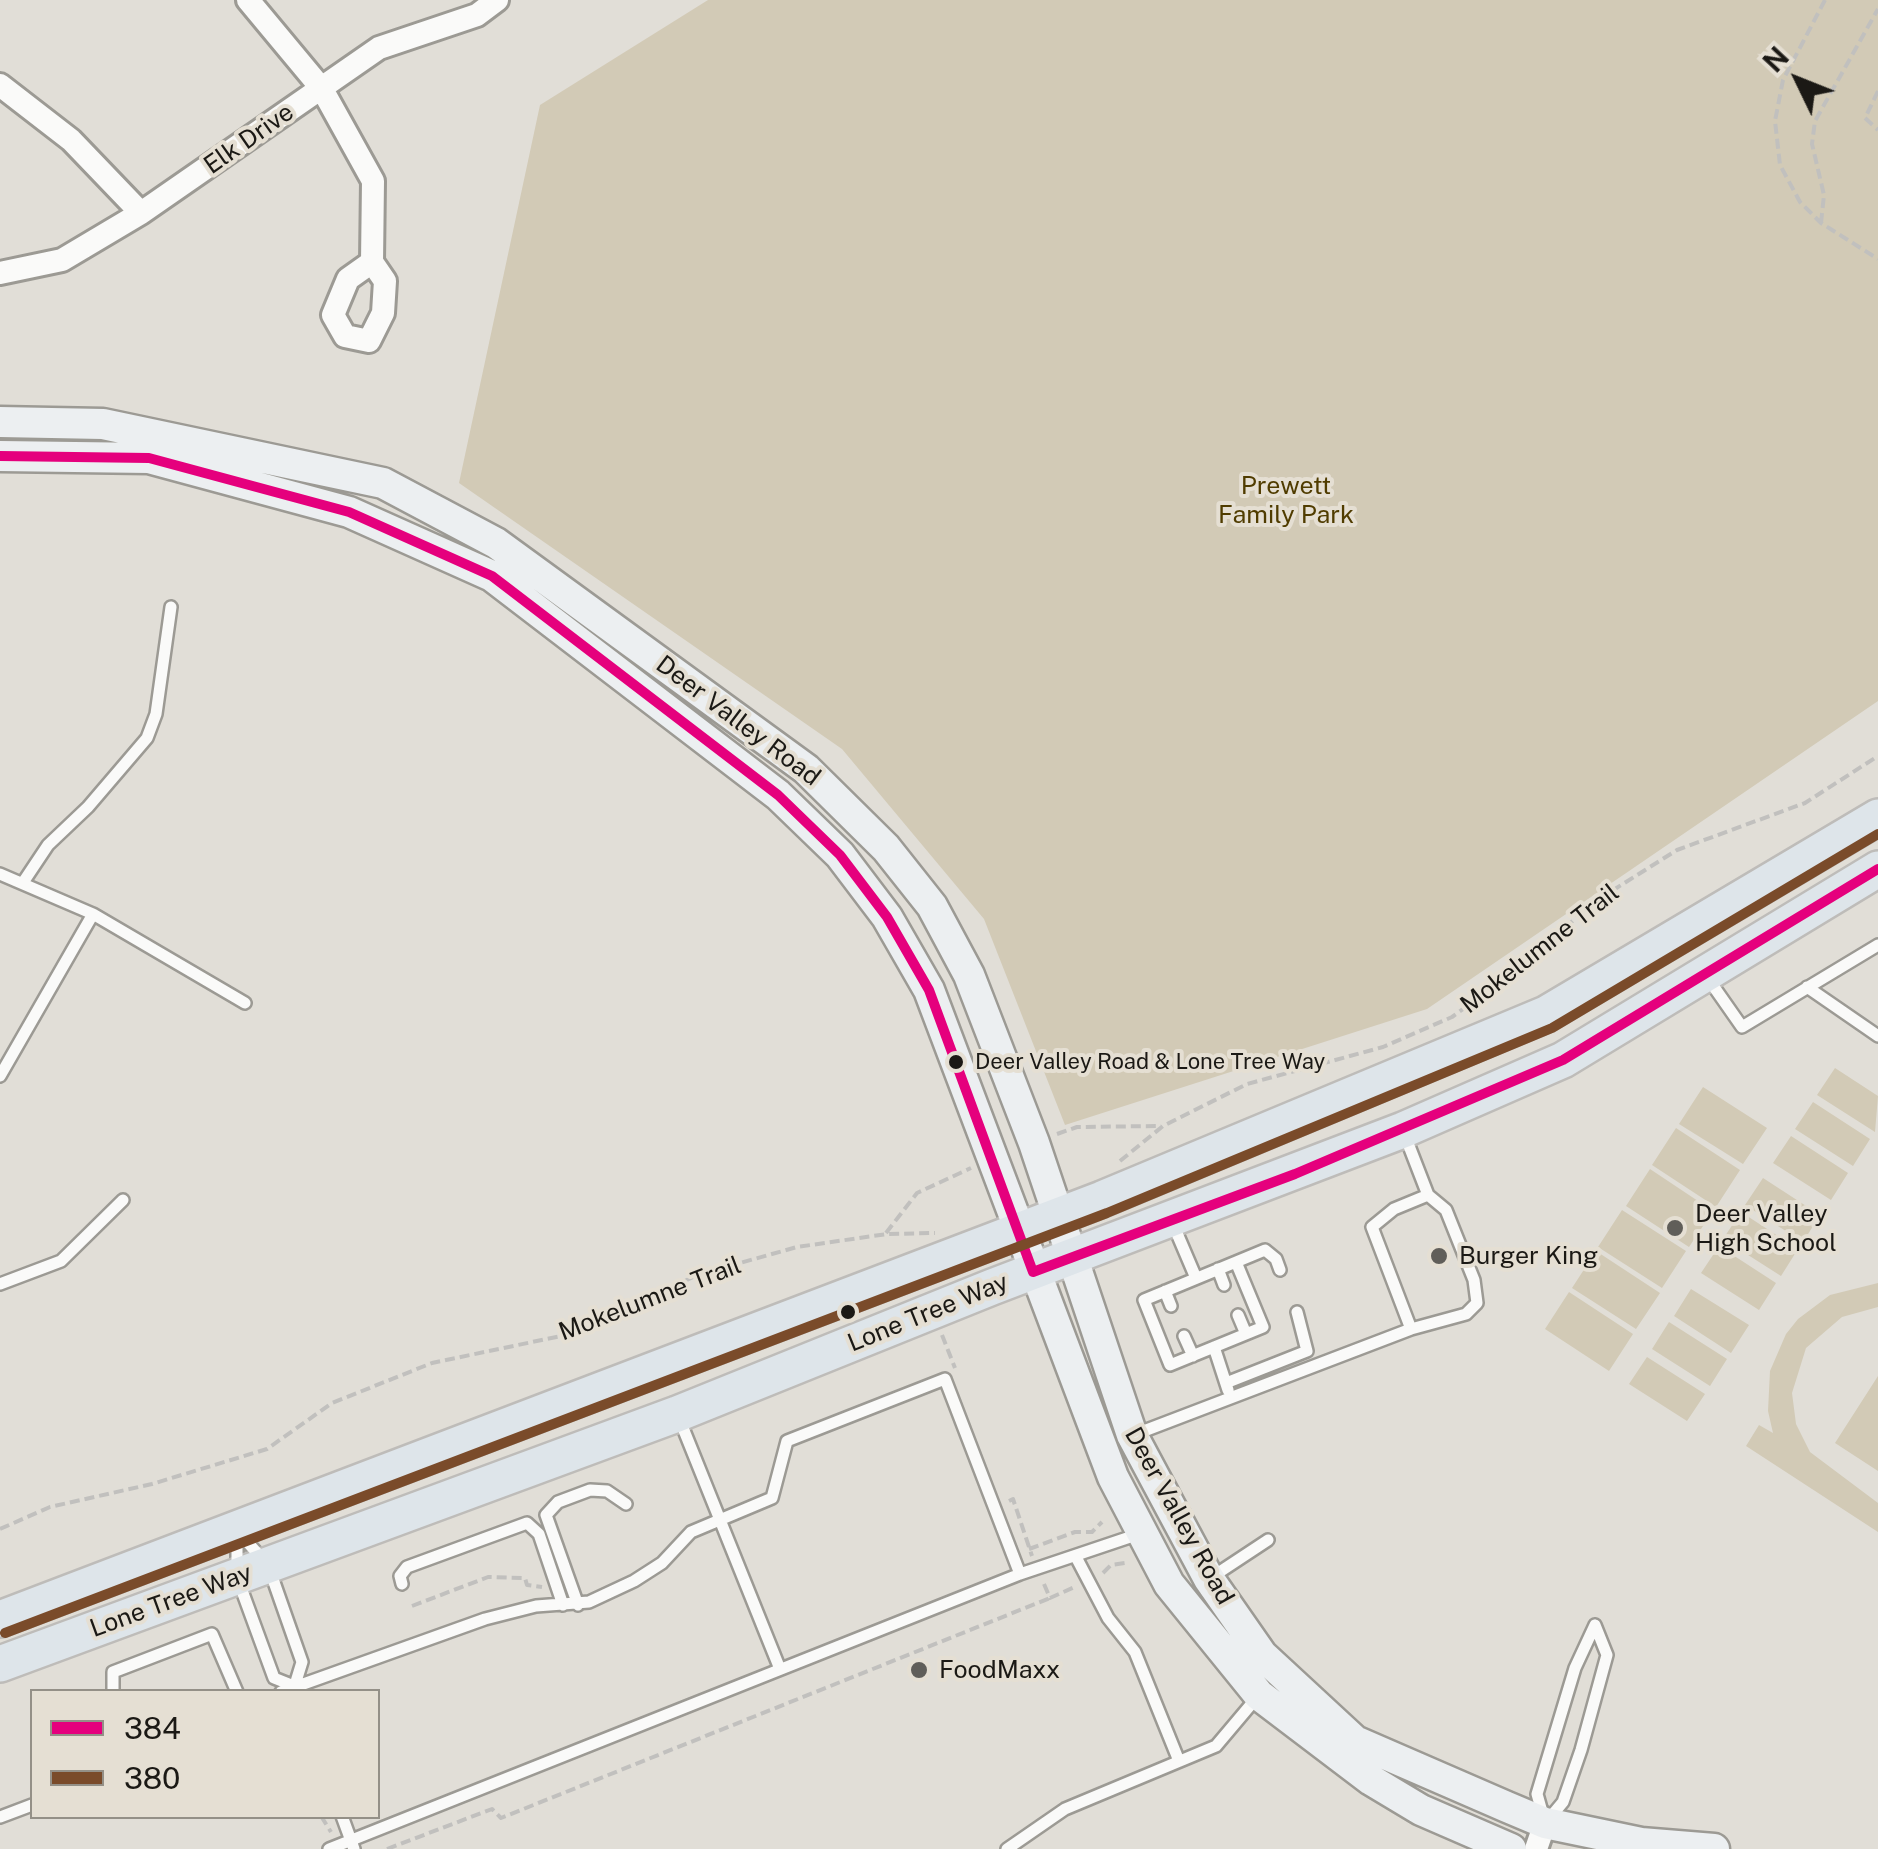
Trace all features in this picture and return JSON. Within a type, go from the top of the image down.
[{"type":"main road","name":"Deer Valley Road","points":[[0,422],[102,424],[383,483],[496,542],[806,768],[886,848],[932,906],[969,974],[1034,1143],[1132,1435],[1208,1579],[1262,1654],[1355,1741],[1540,1836],[1714,1849]]},
{"type":"main road","name":"Deer Valley Road","points":[[0,456],[149,458],[350,512],[492,576],[778,795],[840,856],[887,917],[929,990],[1033,1272],[1140,1534],[1169,1584],[1259,1695],[1371,1780],[1421,1810],[1512,1849]]},
{"type":"main road","name":"Lone Tree Way","points":[[0,1620],[1058,1216],[1546,1014],[1878,817]]},
{"type":"main road","name":"Lone Tree Way","points":[[0,1664],[678,1414],[1403,1130],[1563,1060],[1878,869]]},
{"type":"main road","points":[[1140,1534],[1156,1540],[1173,1555],[1216,1618],[1262,1654]]},
{"type":"street","points":[[248,0],[322,88],[373,181],[372,262]]},
{"type":"street","name":"Elk Drive","points":[[0,273],[62,260],[141,213],[379,48],[478,15],[497,0]]},
{"type":"street","points":[[0,85],[72,140],[141,213]]},
{"type":"lane","points":[[24,881],[48,845],[88,807],[147,738],[156,714],[170,607]]},
{"type":"lane","points":[[0,874],[24,881],[93,914],[245,1004]]},
{"type":"lane","points":[[0,1076],[93,914]]},
{"type":"lane","points":[[1705,974],[1742,1027],[1878,945]]},
{"type":"lane","points":[[1808,987],[1878,1036]]},
{"type":"lane","points":[[1132,1435],[1411,1330],[1466,1314],[1477,1303],[1474,1280],[1446,1210],[1428,1194],[1403,1130]]},
{"type":"lane","points":[[1411,1330],[1372,1227],[1394,1209],[1428,1194]]},
{"type":"lane","points":[[0,1284],[61,1261],[123,1200]]},
{"type":"lane","points":[[1171,1220],[1196,1278]]},
{"type":"lane","points":[[1236,1262],[1263,1327],[1170,1365],[1144,1300],[1265,1250],[1276,1258],[1280,1270]]},
{"type":"lane","points":[[1218,1269],[1224,1285]]},
{"type":"lane","points":[[1166,1291],[1171,1306]]},
{"type":"lane","points":[[1226,1384],[1306,1351],[1296,1312]]},
{"type":"lane","points":[[1238,1316],[1246,1334]]},
{"type":"lane","points":[[1184,1336],[1193,1356]]},
{"type":"lane","points":[[1214,1347],[1230,1399]]},
{"type":"lane","points":[[237,1531],[252,1571],[274,1678],[295,1689],[485,1619],[536,1606],[578,1604],[634,1582],[662,1563],[690,1532],[772,1498],[787,1441],[945,1379],[1020,1574]]},
{"type":"lane","points":[[678,1414],[780,1669]]},
{"type":"lane","points":[[578,1604],[546,1515],[558,1502],[590,1490],[607,1492],[626,1504]]},
{"type":"lane","points":[[402,1584],[400,1576],[407,1568],[527,1523],[539,1534],[563,1605]]},
{"type":"lane","points":[[237,1531],[252,1571],[302,1662],[295,1689]]},
{"type":"lane","points":[[328,1849],[352,1845],[1020,1574],[1140,1534]]},
{"type":"lane","points":[[1208,1579],[1268,1540]]},
{"type":"lane","points":[[1076,1557],[1108,1618],[1135,1652],[1180,1761]]},
{"type":"lane","points":[[1595,1624],[1606,1655],[1563,1802],[1540,1836],[1537,1794],[1576,1668],[1595,1624]]},
{"type":"lane","points":[[113,1689],[113,1672],[212,1634],[236,1689]]},
{"type":"lane","points":[[1007,1849],[1065,1808],[1216,1746],[1259,1695]]},
{"type":"lane","points":[[0,1817],[30,1807]]},
{"type":"lane","points":[[343,1819],[352,1845]]},
{"type":"path","points":[[1825,0],[1783,80],[1775,121],[1780,165],[1800,202],[1821,223],[1878,258]]},
{"type":"path","points":[[1821,223],[1824,195],[1812,144],[1814,122],[1878,9]]},
{"type":"path","points":[[1878,91],[1865,118],[1878,130]]},
{"type":"path","name":"Mokelumne Trail","points":[[1109,1168],[1163,1126],[1247,1084],[1383,1048],[1452,1017],[1526,964],[1591,904],[1677,850],[1805,803],[1878,756]]},
{"type":"path","points":[[1034,1143],[1077,1127],[1163,1126]]},
{"type":"path","points":[[884,1234],[918,1192],[938,1180],[994,1160]]},
{"type":"path","name":"Mokelumne Trail","points":[[0,1529],[50,1507],[152,1484],[267,1449],[332,1404],[432,1363],[580,1332],[697,1275],[797,1247],[884,1234],[949,1232]]},
{"type":"path","points":[[941,1331],[960,1381]]},
{"type":"path","points":[[1007,1501],[1014,1499],[1050,1598]]},
{"type":"path","points":[[1030,1549],[1076,1532],[1092,1532],[1102,1522]]},
{"type":"path","points":[[387,1849],[492,1810],[501,1818],[1050,1598],[1088,1581],[1111,1565],[1125,1563]]},
{"type":"path","points":[[412,1606],[488,1577],[525,1578],[527,1585],[560,1588]]},
{"type":"green space","name":"Prewett Family Park","points":[[708,0],[1878,0],[1878,701],[1427,1009],[1065,1125],[984,919],[842,749],[459,483],[540,105]]},
{"type":"green space","points":[[1835,1068],[1878,1096],[1875,1132],[1817,1095]]},
{"type":"green space","points":[[1703,1087],[1767,1128],[1743,1164],[1679,1124]]},
{"type":"green space","points":[[1813,1102],[1870,1139],[1853,1166],[1795,1129]]},
{"type":"green space","points":[[1676,1128],[1740,1170],[1716,1207],[1652,1165]]},
{"type":"green space","points":[[1791,1136],[1848,1173],[1831,1200],[1773,1163]]},
{"type":"green space","points":[[1650,1169],[1713,1211],[1689,1247],[1626,1206]]},
{"type":"green space","points":[[1763,1178],[1820,1215],[1803,1242],[1745,1205]]},
{"type":"green space","points":[[1622,1210],[1686,1251],[1662,1288],[1598,1247]]},
{"type":"green space","points":[[1741,1212],[1798,1249],[1781,1276],[1723,1239]]},
{"type":"green space","points":[[1719,1246],[1776,1283],[1759,1310],[1701,1273]]},
{"type":"green space","points":[[1596,1251],[1660,1293],[1636,1329],[1572,1288]]},
{"type":"green space","points":[[1878,1283],[1878,1307],[1842,1317],[1806,1348],[1792,1393],[1796,1424],[1810,1452],[1878,1503],[1878,1532],[1746,1446],[1759,1425],[1773,1433],[1768,1411],[1770,1371],[1786,1334],[1798,1319],[1830,1295]]},
{"type":"green space","points":[[1691,1289],[1749,1325],[1731,1353],[1674,1316]]},
{"type":"green space","points":[[1569,1292],[1633,1334],[1609,1371],[1545,1329]]},
{"type":"green space","points":[[1669,1322],[1727,1359],[1710,1386],[1652,1349]]},
{"type":"green space","points":[[1647,1357],[1705,1394],[1687,1421],[1629,1384]]},
{"type":"green space","points":[[1878,1376],[1878,1471],[1835,1443]]},
{"type":"transit line","name":"384","points":[[0,456],[149,458],[349,512],[492,576],[778,795],[840,855],[887,917],[929,990],[1033,1272],[1295,1174],[1563,1060],[1878,869]]},
{"type":"transit line","name":"380","points":[[5,1633],[1107,1213],[1552,1028],[1878,834]]},
{"type":"place","name":"Deer Valley Road & Lone Tree Way","points":[[956,1062]]},
{"type":"place","name":"Deer Valley High School","points":[[1675,1228]]},
{"type":"place","name":"Burger King","points":[[1439,1256]]},
{"type":"place","name":"FoodMaxx","points":[[919,1670]]}]
